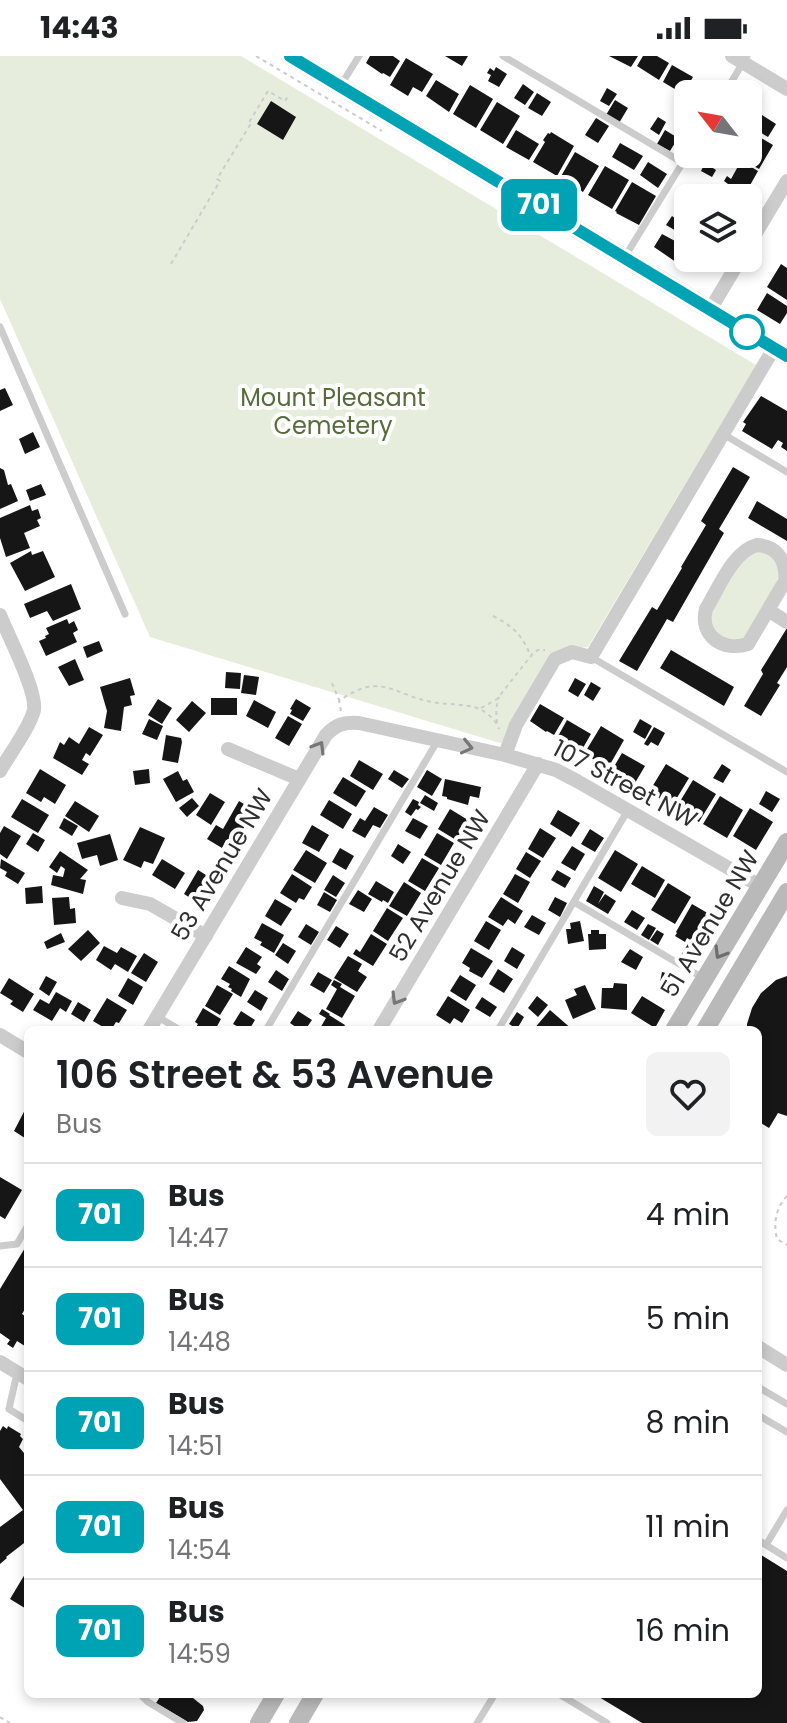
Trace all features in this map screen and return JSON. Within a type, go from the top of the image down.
[{"type":"street","points":[[290,56],[781,352],[723,434],[591,657],[572,652],[552,663],[516,725],[505,755]]},
{"type":"street","points":[[741,58],[787,89]]},
{"type":"street","points":[[762,223],[787,181]]},
{"type":"street","points":[[710,310],[733,272]]},
{"type":"street","points":[[765,545],[780,554],[786,572],[785,581],[768,610],[748,644],[738,647],[728,646],[712,637],[705,628],[706,609],[738,555],[747,547],[765,545]]},
{"type":"street","points":[[768,610],[787,622]]},
{"type":"street","points":[[0,615],[34,702],[30,720],[0,771]]},
{"type":"street","name":"107 Street NW","points":[[336,725],[359,723],[438,740],[505,755],[567,775],[786,898]]},
{"type":"street","name":"53 Avenue NW","points":[[151,1026],[326,735],[336,725]]},
{"type":"street","points":[[228,749],[299,779]]},
{"type":"street","name":"52 Avenue NW","points":[[381,1026],[538,764]]},
{"type":"street","name":"51 Avenue NW","points":[[676,1026],[787,842]]},
{"type":"street","points":[[122,898],[150,904],[206,936]]},
{"type":"street","name":"51 Avenue NW","points":[[707,1026],[786,898]]},
{"type":"street","points":[[0,1035],[24,1050]]},
{"type":"street","points":[[762,1349],[787,1365]]},
{"type":"street","points":[[0,1362],[23,1376]]},
{"type":"street","points":[[259,1723],[274,1698]]},
{"type":"street","points":[[298,1723],[313,1698]]},
{"type":"lane","points":[[340,86],[359,56]]},
{"type":"lane","points":[[503,56],[674,158]]},
{"type":"lane","points":[[731,80],[741,58]]},
{"type":"lane","points":[[625,257],[680,168]]},
{"type":"lane","points":[[0,327],[125,614]]},
{"type":"lane","points":[[723,434],[787,472]]},
{"type":"lane","points":[[591,657],[787,772]]},
{"type":"lane","points":[[268,1026],[438,740]]},
{"type":"lane","points":[[500,1026],[628,810]]},
{"type":"lane","points":[[574,902],[705,979]]},
{"type":"lane","points":[[157,1016],[173,1026]]},
{"type":"lane","points":[[0,1246],[17,1244],[24,1232]]},
{"type":"lane","points":[[23,1376],[4,1411],[24,1419]]},
{"type":"lane","points":[[762,1389],[787,1404]]},
{"type":"lane","points":[[762,1417],[787,1432]]},
{"type":"lane","points":[[766,1545],[787,1510]]},
{"type":"lane","points":[[762,1542],[787,1558]]},
{"type":"lane","points":[[144,1698],[183,1723]]},
{"type":"lane","points":[[477,1723],[493,1698]]},
{"type":"lane","points":[[566,1698],[607,1723]]},
{"type":"path","points":[[171,264],[268,91],[285,101],[288,96]]},
{"type":"path","points":[[493,616],[518,632],[531,656]]},
{"type":"path","points":[[479,709],[499,696],[534,652],[542,650],[561,656]]},
{"type":"path","points":[[332,683],[341,713],[336,725]]},
{"type":"path","points":[[339,701],[363,687],[379,686],[428,701],[479,709],[498,724]]},
{"type":"path","points":[[499,696],[496,709],[500,735]]},
{"type":"path","points":[[787,1196],[777,1209],[775,1233],[777,1239],[787,1245]]},
{"type":"path","points":[[0,1717],[10,1723]]},
{"type":"green space","name":"Mount Pleasant Cemetery","points":[[0,56],[241,56],[756,365],[588,647],[565,649],[503,744],[150,637],[0,299]]},
{"type":"green space","points":[[763,551],[778,563],[773,591],[744,639],[721,636],[711,626],[712,611],[743,559],[750,553]]},
{"type":"building","points":[[370,56],[393,56],[400,61],[390,77],[366,63]]},
{"type":"building","points":[[445,56],[468,56],[462,66]]},
{"type":"building","points":[[609,56],[638,56],[631,67]]},
{"type":"building","points":[[643,56],[657,56],[669,63],[659,80],[637,66]]},
{"type":"building","points":[[406,58],[433,74],[422,92],[413,87],[408,96],[390,85]]},
{"type":"building","points":[[672,65],[693,77],[691,80],[674,80],[674,89],[663,82]]},
{"type":"building","points":[[496,67],[507,74],[499,87],[488,81],[491,75],[487,73],[490,68],[494,71]]},
{"type":"building","points":[[436,80],[459,94],[449,112],[426,96]]},
{"type":"building","points":[[523,84],[534,92],[525,105],[514,98]]},
{"type":"building","points":[[470,85],[493,99],[476,128],[453,114]]},
{"type":"building","points":[[607,88],[617,94],[609,106],[600,101]]},
{"type":"building","points":[[537,93],[551,102],[542,116],[528,108]]},
{"type":"building","points":[[615,100],[628,108],[619,123],[606,115]]},
{"type":"building","points":[[271,101],[296,117],[283,140],[257,124]]},
{"type":"building","points":[[497,102],[520,116],[503,144],[480,130]]},
{"type":"building","points":[[762,115],[776,124],[768,137],[762,133]]},
{"type":"building","points":[[658,117],[666,122],[659,135],[650,129]]},
{"type":"building","points":[[596,118],[609,126],[598,143],[585,135]]},
{"type":"building","points":[[516,130],[539,144],[529,160],[506,147]]},
{"type":"building","points":[[665,130],[674,136],[670,151],[657,144]]},
{"type":"building","points":[[551,132],[574,146],[557,176],[533,162],[545,142],[543,140]]},
{"type":"building","points":[[762,139],[773,145],[762,164]]},
{"type":"building","points":[[620,143],[643,156],[634,170],[612,157]]},
{"type":"building","points":[[575,152],[599,166],[583,192],[560,178]]},
{"type":"building","points":[[648,162],[667,174],[658,188],[640,175]]},
{"type":"building","points":[[605,166],[629,180],[612,209],[588,195]]},
{"type":"building","points":[[702,168],[716,170],[712,177],[701,171]]},
{"type":"building","points":[[737,168],[758,171],[751,184],[728,184],[724,181],[727,176],[731,179]]},
{"type":"building","points":[[632,182],[656,196],[639,225],[615,211]]},
{"type":"building","points":[[672,216],[674,217],[674,230],[666,225]]},
{"type":"building","points":[[662,234],[674,240],[674,261],[654,247]]},
{"type":"building","points":[[781,264],[787,268],[787,300],[767,287]]},
{"type":"building","points":[[767,293],[787,306],[787,313],[780,324],[757,310]]},
{"type":"building","points":[[5,388],[13,405],[0,411],[0,390]]},
{"type":"building","points":[[761,396],[787,411],[787,451],[778,440],[772,449],[742,431],[746,424],[743,422]]},
{"type":"building","points":[[33,432],[40,447],[25,454],[19,439]]},
{"type":"building","points":[[733,467],[750,477],[719,529],[724,533],[673,622],[667,619],[637,671],[619,661],[652,607],[657,610],[682,568],[706,525],[701,521]]},
{"type":"building","points":[[0,468],[4,470],[8,485],[11,484],[18,501],[0,509]]},
{"type":"building","points":[[41,484],[46,495],[30,501],[26,490]]},
{"type":"building","points":[[757,501],[787,519],[787,541],[748,518]]},
{"type":"building","points":[[30,505],[32,511],[38,509],[41,518],[37,520],[40,526],[24,533],[30,548],[6,557],[0,538],[0,518]]},
{"type":"building","points":[[31,551],[32,555],[43,551],[55,577],[25,591],[10,563]]},
{"type":"building","points":[[71,584],[81,609],[53,621],[47,611],[30,618],[24,604]]},
{"type":"building","points":[[67,619],[69,624],[74,621],[78,630],[73,633],[77,642],[46,656],[39,641],[49,634],[46,628]]},
{"type":"building","points":[[787,628],[787,667],[761,716],[744,706],[763,674],[761,670]]},
{"type":"building","points":[[99,641],[103,651],[87,658],[83,647]]},
{"type":"building","points":[[671,650],[734,687],[724,706],[660,668]]},
{"type":"building","points":[[75,659],[84,680],[69,686],[58,667]]},
{"type":"building","points":[[226,672],[241,673],[240,689],[225,688]]},
{"type":"building","points":[[244,675],[259,677],[256,695],[241,693]]},
{"type":"building","points":[[130,678],[135,695],[130,696],[132,705],[124,707],[121,731],[104,728],[107,711],[100,687]]},
{"type":"building","points":[[575,678],[586,684],[578,697],[568,691]]},
{"type":"building","points":[[591,682],[601,688],[593,701],[584,695]]},
{"type":"building","points":[[211,698],[237,698],[237,715],[211,715]]},
{"type":"building","points":[[158,699],[172,708],[162,724],[148,715]]},
{"type":"building","points":[[296,699],[311,708],[303,721],[290,714]]},
{"type":"building","points":[[254,700],[276,712],[268,728],[246,716]]},
{"type":"building","points":[[192,701],[206,713],[189,732],[176,720]]},
{"type":"building","points":[[540,704],[564,718],[554,735],[530,721]]},
{"type":"building","points":[[288,716],[302,724],[289,746],[275,738]]},
{"type":"building","points":[[149,719],[163,726],[157,740],[142,734]]},
{"type":"building","points":[[640,719],[652,726],[645,739],[633,732]]},
{"type":"building","points":[[567,720],[591,734],[580,753],[557,738]]},
{"type":"building","points":[[601,726],[624,740],[608,768],[584,754]]},
{"type":"building","points":[[89,727],[103,735],[90,756],[86,753],[82,760],[89,764],[82,775],[53,758],[60,742],[64,745],[69,737],[79,744]]},
{"type":"building","points":[[654,727],[665,733],[658,746],[651,742],[648,746],[644,744]]},
{"type":"building","points":[[166,735],[181,738],[178,763],[162,760]]},
{"type":"building","points":[[622,753],[645,766],[635,783],[612,770]]},
{"type":"building","points":[[359,760],[383,774],[373,790],[350,776]]},
{"type":"building","points":[[666,764],[689,778],[672,806],[649,792]]},
{"type":"building","points":[[722,764],[731,770],[723,783],[713,778]]},
{"type":"building","points":[[40,769],[66,785],[55,804],[44,797],[41,802],[26,793]]},
{"type":"building","points":[[149,769],[150,783],[135,785],[133,771]]},
{"type":"building","points":[[394,770],[409,779],[402,788],[388,779]]},
{"type":"building","points":[[427,770],[442,779],[432,796],[417,787]]},
{"type":"building","points":[[178,771],[194,792],[176,802],[163,779]]},
{"type":"building","points":[[343,777],[366,791],[356,807],[333,793]]},
{"type":"building","points":[[445,779],[481,787],[479,798],[470,796],[468,805],[447,799],[442,796]]},
{"type":"building","points":[[693,780],[716,794],[699,822],[676,808]]},
{"type":"building","points":[[766,791],[780,799],[772,812],[759,804]]},
{"type":"building","points":[[210,793],[225,802],[211,825],[196,815]]},
{"type":"building","points":[[425,795],[438,803],[434,811],[420,803]]},
{"type":"building","points":[[720,796],[743,810],[727,838],[703,824]]},
{"type":"building","points":[[192,798],[199,806],[187,817],[179,808]]},
{"type":"building","points":[[22,799],[49,815],[38,833],[11,817]]},
{"type":"building","points":[[413,799],[421,807],[411,816],[405,812]]},
{"type":"building","points":[[329,800],[352,814],[343,829],[320,815]]},
{"type":"building","points":[[75,801],[99,816],[89,832],[65,816]]},
{"type":"building","points":[[239,801],[254,810],[235,846],[226,840],[222,848],[207,839],[216,825],[223,829]]},
{"type":"building","points":[[374,807],[388,815],[380,828],[373,825],[365,838],[352,831],[360,818],[365,821]]},
{"type":"building","points":[[750,808],[773,822],[756,850],[733,836]]},
{"type":"building","points":[[450,809],[468,820],[456,840],[438,829]]},
{"type":"building","points":[[558,810],[580,823],[571,837],[550,824]]},
{"type":"building","points":[[64,818],[78,826],[72,836],[59,828]]},
{"type":"building","points":[[413,818],[428,826],[420,839],[405,831]]},
{"type":"building","points":[[312,825],[329,835],[319,852],[302,843]]},
{"type":"building","points":[[4,826],[21,836],[7,859],[0,854],[0,833]]},
{"type":"building","points":[[140,827],[165,838],[153,864],[144,861],[141,868],[123,860]]},
{"type":"building","points":[[540,828],[556,838],[543,858],[528,849]]},
{"type":"building","points":[[590,829],[604,838],[595,852],[581,844]]},
{"type":"building","points":[[33,833],[45,840],[38,852],[26,844]]},
{"type":"building","points":[[437,833],[454,843],[441,865],[424,855]]},
{"type":"building","points":[[110,834],[118,860],[100,866],[97,855],[82,859],[77,843]]},
{"type":"building","points":[[398,844],[411,852],[403,864],[391,856]]},
{"type":"building","points":[[572,846],[585,854],[575,871],[561,863]]},
{"type":"building","points":[[340,848],[354,856],[346,870],[332,862]]},
{"type":"building","points":[[306,850],[327,863],[315,883],[293,870]]},
{"type":"building","points":[[615,850],[638,864],[621,892],[598,878]]},
{"type":"building","points":[[60,851],[88,870],[80,879],[86,880],[83,894],[51,885],[53,875],[63,877],[65,869],[61,866],[57,873],[49,867]]},
{"type":"building","points":[[526,852],[541,861],[530,878],[516,869]]},
{"type":"building","points":[[422,858],[439,868],[425,891],[408,881]]},
{"type":"building","points":[[1,859],[25,873],[18,884],[5,876],[7,872],[0,868]]},
{"type":"building","points":[[162,859],[185,873],[175,889],[152,875]]},
{"type":"building","points":[[642,866],[665,880],[655,898],[631,884]]},
{"type":"building","points":[[198,870],[214,880],[200,904],[184,894]]},
{"type":"building","points":[[557,870],[571,878],[565,888],[551,880]]},
{"type":"building","points":[[292,874],[312,887],[304,900],[299,898],[296,903],[280,893]]},
{"type":"building","points":[[515,874],[530,882],[518,903],[503,894]]},
{"type":"building","points":[[333,875],[345,883],[336,897],[324,890]]},
{"type":"building","points":[[376,881],[394,892],[388,903],[368,894]]},
{"type":"building","points":[[404,882],[421,893],[407,916],[389,906]]},
{"type":"building","points":[[668,883],[691,897],[675,924],[651,910]]},
{"type":"building","points":[[42,886],[43,903],[26,904],[25,888]]},
{"type":"building","points":[[594,886],[604,892],[598,904],[605,894],[616,901],[608,914],[586,901]]},
{"type":"building","points":[[358,890],[372,899],[364,912],[349,904]]},
{"type":"building","points":[[324,892],[337,900],[330,912],[317,905]]},
{"type":"building","points":[[69,897],[70,909],[75,908],[76,923],[54,925],[52,898]]},
{"type":"building","points":[[501,897],[523,911],[515,924],[508,919],[503,926],[488,917]]},
{"type":"building","points":[[555,897],[567,903],[560,917],[548,910]]},
{"type":"building","points":[[275,899],[292,909],[281,926],[265,916]]},
{"type":"building","points":[[692,904],[716,918],[699,945],[675,936]]},
{"type":"building","points":[[387,908],[403,918],[388,941],[373,931]]},
{"type":"building","points":[[632,910],[645,918],[637,930],[624,922]]},
{"type":"building","points":[[532,915],[546,923],[539,935],[524,927]]},
{"type":"building","points":[[486,921],[501,930],[489,950],[474,941]]},
{"type":"building","points":[[580,921],[584,941],[568,944],[566,929],[571,929],[570,923]]},
{"type":"building","points":[[262,923],[284,935],[274,953],[254,938]]},
{"type":"building","points":[[306,924],[319,932],[311,945],[298,937]]},
{"type":"building","points":[[648,924],[656,928],[649,940],[641,935]]},
{"type":"building","points":[[336,926],[349,934],[340,948],[327,940]]},
{"type":"building","points":[[88,930],[100,943],[81,961],[68,949]]},
{"type":"building","points":[[591,930],[606,934],[606,949],[589,950],[588,934]]},
{"type":"building","points":[[657,930],[664,934],[658,945],[650,940]]},
{"type":"building","points":[[61,933],[65,942],[47,949],[44,942]]},
{"type":"building","points":[[371,934],[387,944],[373,966],[353,954],[356,949],[360,952]]},
{"type":"building","points":[[283,943],[296,951],[288,964],[275,955]]},
{"type":"building","points":[[688,944],[699,951],[691,965],[679,958]]},
{"type":"building","points":[[104,946],[117,953],[121,947],[137,956],[128,972],[115,964],[111,970],[96,960]]},
{"type":"building","points":[[246,947],[262,957],[256,974],[236,963]]},
{"type":"building","points":[[512,947],[525,955],[517,969],[504,961]]},
{"type":"building","points":[[471,948],[493,961],[482,978],[462,963]]},
{"type":"building","points":[[630,949],[643,957],[636,970],[621,962]]},
{"type":"building","points":[[144,953],[158,962],[146,982],[131,973]]},
{"type":"building","points":[[348,956],[362,964],[358,971],[367,977],[357,992],[334,978]]},
{"type":"building","points":[[229,966],[250,979],[241,997],[221,979]]},
{"type":"building","points":[[498,969],[513,979],[504,993],[489,984]]},
{"type":"building","points":[[276,970],[289,979],[282,991],[268,982]]},
{"type":"building","points":[[318,972],[332,980],[324,993],[310,985]]},
{"type":"building","points":[[662,972],[677,976],[674,986],[660,982]]},
{"type":"building","points":[[460,975],[476,985],[466,1001],[450,991]]},
{"type":"building","points":[[46,976],[57,982],[49,996],[39,989]]},
{"type":"building","points":[[787,976],[787,1116],[778,1113],[769,1128],[762,1124],[762,1026],[747,1024],[761,993],[776,980]]},
{"type":"building","points":[[9,978],[34,994],[23,1012],[0,993]]},
{"type":"building","points":[[128,978],[143,987],[133,1005],[118,996]]},
{"type":"building","points":[[334,980],[355,996],[342,1018],[326,1009],[337,989],[331,985]]},
{"type":"building","points":[[614,983],[627,984],[627,1010],[601,1008],[602,988],[613,988]]},
{"type":"building","points":[[217,985],[233,994],[220,1015],[205,1006]]},
{"type":"building","points":[[585,985],[596,1009],[573,1019],[565,1000],[577,995],[574,989]]},
{"type":"building","points":[[255,990],[268,998],[261,1011],[247,1002]]},
{"type":"building","points":[[56,992],[72,1001],[66,1012],[60,1008],[52,1021],[33,1010],[40,999],[49,1004]]},
{"type":"building","points":[[448,996],[470,1010],[462,1023],[454,1018],[450,1024],[436,1015]]},
{"type":"building","points":[[537,996],[548,1005],[538,1017],[528,1008]]},
{"type":"building","points":[[642,996],[665,1010],[656,1026],[631,1013]]},
{"type":"building","points":[[482,997],[497,1007],[490,1017],[475,1008]]},
{"type":"building","points":[[107,998],[127,1010],[114,1026],[101,1026],[93,1021]]},
{"type":"building","points":[[78,1002],[91,1010],[84,1022],[71,1014]]},
{"type":"building","points":[[203,1008],[221,1019],[217,1026],[197,1026],[195,1022]]},
{"type":"building","points":[[322,1009],[345,1025],[321,1026],[326,1018],[319,1014]]},
{"type":"building","points":[[550,1010],[568,1026],[536,1026]]},
{"type":"building","points":[[241,1011],[255,1020],[251,1026],[233,1024]]},
{"type":"building","points":[[298,1011],[312,1020],[308,1026],[290,1023]]},
{"type":"building","points":[[517,1012],[524,1017],[519,1026],[509,1024]]},
{"type":"building","points":[[24,1112],[24,1137],[14,1131]]},
{"type":"building","points":[[0,1177],[22,1190],[5,1219],[0,1216]]},
{"type":"building","points":[[24,1250],[24,1345],[17,1341],[13,1348],[7,1344],[10,1340],[0,1333],[0,1289]]},
{"type":"building","points":[[3,1426],[7,1429],[8,1426],[21,1434],[23,1439],[19,1447],[24,1453],[24,1543],[0,1564],[0,1527],[23,1510],[0,1479],[0,1431]]},
{"type":"building","points":[[762,1555],[787,1571],[787,1723],[642,1723],[601,1698],[762,1698]]},
{"type":"building","points":[[24,1576],[24,1608],[10,1599]]},
{"type":"building","points":[[159,1698],[193,1698],[204,1710],[197,1721],[188,1722],[156,1703]]},
{"type":"bus line","name":"701","points":[[290,56],[787,356]]}]
